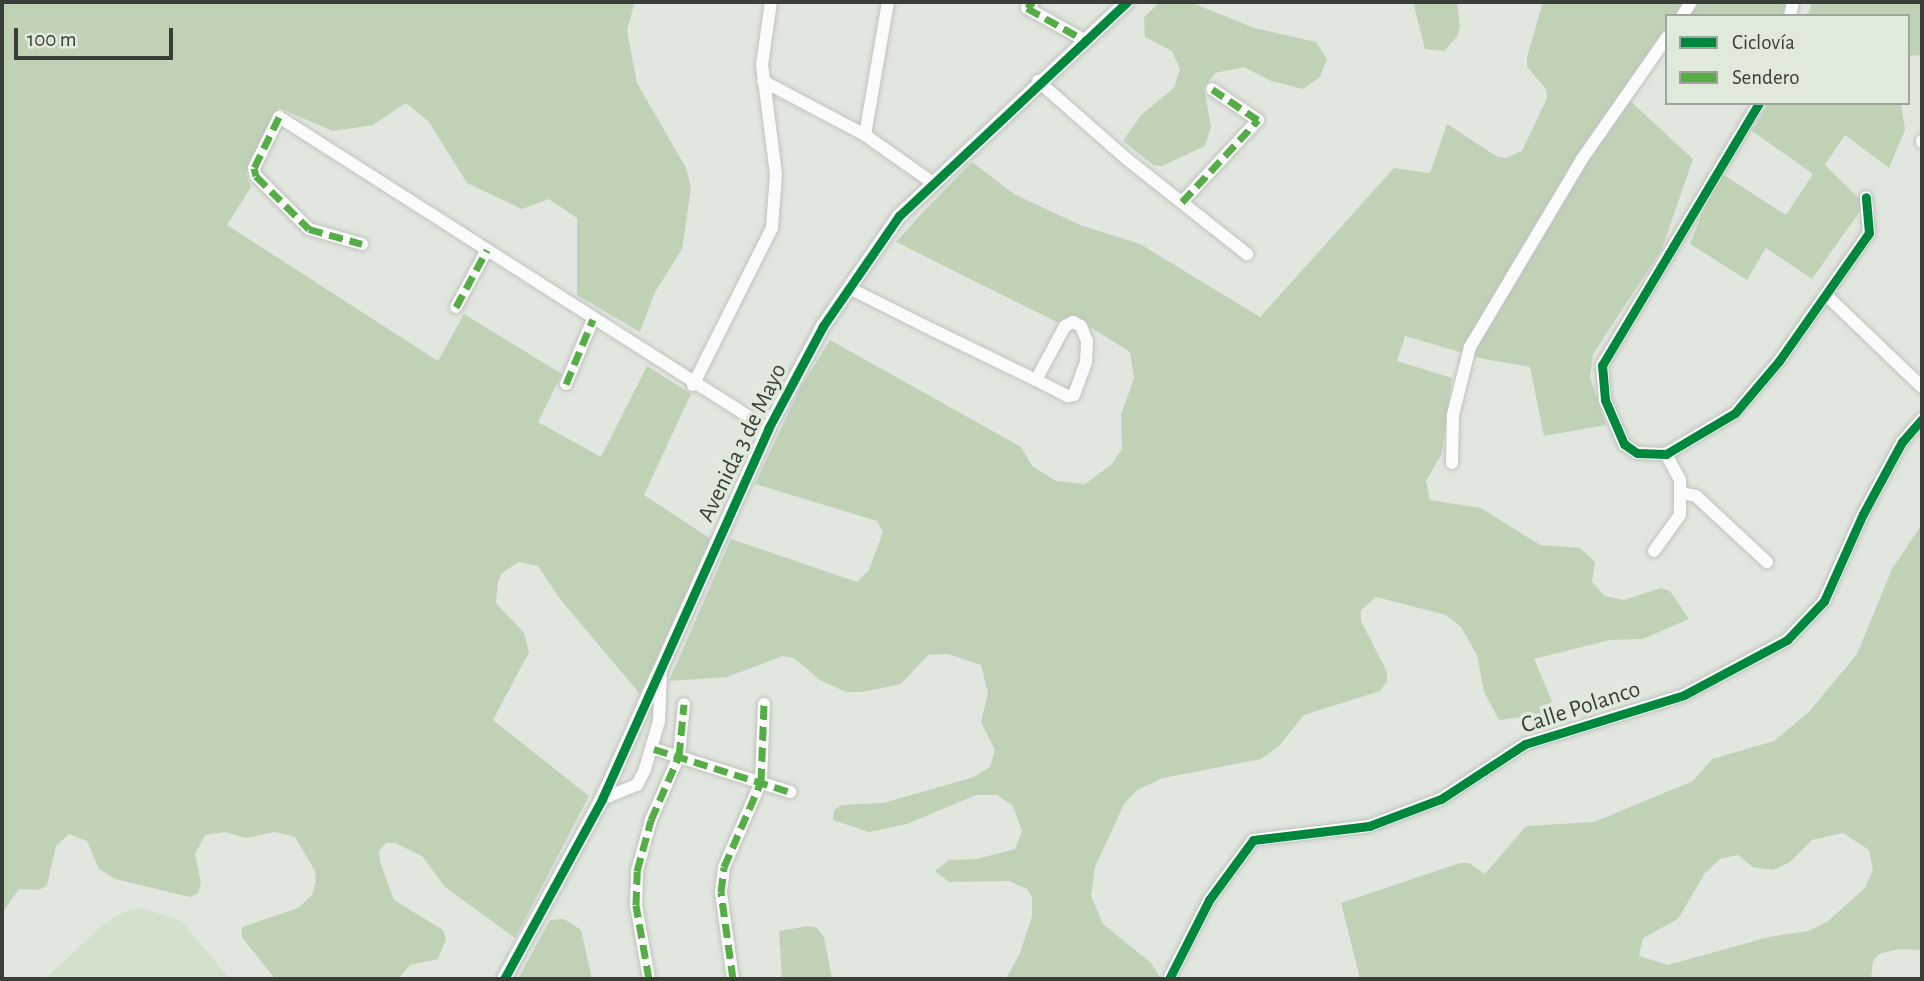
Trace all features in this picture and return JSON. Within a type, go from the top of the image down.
[{"type":"street","points":[[693,385],[772,228],[776,174],[763,81],[771,2]]},
{"type":"street","points":[[865,135],[888,2]]},
{"type":"street","points":[[1033,2],[1027,8],[1086,41]]},
{"type":"street","name":"Avenida 3 de Mayo","points":[[504,979],[602,799],[660,664],[768,429],[823,326],[899,216],[1038,81],[1127,2]]},
{"type":"street","points":[[1452,463],[1453,415],[1470,346],[1582,159],[1665,40]]},
{"type":"street","points":[[763,81],[865,135],[933,183]]},
{"type":"street","points":[[1038,81],[1247,254]]},
{"type":"street","points":[[1181,202],[1258,120],[1212,89]]},
{"type":"street","points":[[1758,105],[1602,365],[1605,400],[1624,444],[1637,453],[1666,454],[1735,413],[1826,295],[1869,233],[1866,197]]},
{"type":"street","points":[[362,244],[309,229],[256,176],[254,168],[279,117],[693,385],[768,429]]},
{"type":"street","points":[[456,307],[487,250]]},
{"type":"street","points":[[849,288],[1068,397],[1074,394],[1086,362],[1087,341],[1081,326],[1073,322],[1065,326],[1036,380]]},
{"type":"street","points":[[1826,295],[1922,387]]},
{"type":"street","points":[[566,384],[593,319]]},
{"type":"street","name":"Calle Polanco","points":[[1169,979],[1209,900],[1253,840],[1368,826],[1441,799],[1525,744],[1684,695],[1787,640],[1824,600],[1863,514],[1902,442],[1922,419]]},
{"type":"street","points":[[1654,551],[1680,515],[1682,493],[1666,454]]},
{"type":"street","points":[[1682,493],[1696,496],[1767,562]]},
{"type":"street","points":[[602,799],[637,785],[654,749],[660,664]]},
{"type":"street","points":[[649,979],[636,905],[637,871],[652,820],[679,756],[684,704]]},
{"type":"street","points":[[733,979],[721,892],[724,867],[761,782],[764,704]]},
{"type":"street","points":[[654,749],[790,792]]},
{"type":"green space","points":[[2,2],[635,2],[627,30],[637,83],[686,168],[691,188],[682,249],[654,294],[640,332],[577,295],[577,218],[549,199],[522,209],[467,183],[429,122],[406,103],[373,125],[333,131],[279,108],[246,174],[251,187],[227,225],[438,361],[464,314],[562,374],[538,422],[601,457],[647,366],[691,394],[644,495],[711,539],[640,694],[560,599],[538,566],[519,562],[502,573],[498,582],[496,603],[524,633],[529,652],[493,720],[589,796],[515,938],[445,887],[422,856],[395,843],[386,843],[379,851],[380,862],[394,900],[443,930],[446,939],[438,959],[410,965],[398,979],[275,979],[242,937],[242,927],[298,908],[312,895],[316,881],[315,871],[295,837],[275,832],[246,838],[225,832],[205,835],[195,854],[201,883],[198,893],[190,897],[115,879],[99,869],[87,841],[69,834],[56,846],[47,885],[39,890],[19,889],[2,913]]},
{"type":"green space","points":[[1190,2],[1254,28],[1316,42],[1327,59],[1320,77],[1303,89],[1271,81],[1244,67],[1215,73],[1204,88],[1211,127],[1205,146],[1162,166],[1153,165],[1123,141],[1141,115],[1174,88],[1180,69],[1172,51],[1145,37],[1144,17],[1159,3]]},
{"type":"green space","points":[[1413,2],[1457,2],[1460,27],[1457,37],[1444,51],[1425,49]]},
{"type":"green space","points":[[1543,2],[1791,2],[1788,14],[1665,14],[1665,50],[1629,100],[1693,159],[1662,249],[1593,354],[1590,377],[1606,425],[1544,436],[1530,367],[1484,359],[1405,336],[1397,361],[1452,378],[1442,453],[1426,481],[1430,500],[1481,508],[1540,545],[1580,548],[1595,562],[1592,582],[1605,596],[1624,600],[1661,588],[1670,591],[1689,619],[1643,639],[1610,640],[1534,659],[1557,713],[1499,720],[1484,692],[1477,655],[1461,627],[1446,615],[1376,597],[1361,610],[1361,621],[1387,672],[1387,682],[1380,691],[1304,715],[1278,747],[1261,759],[1163,778],[1137,790],[1124,804],[1095,867],[1091,896],[1103,924],[1151,963],[1161,979],[1006,979],[1020,953],[1032,916],[1032,897],[1027,889],[1009,881],[949,882],[935,871],[949,860],[977,859],[1015,849],[1022,831],[1013,806],[997,795],[976,795],[907,824],[869,832],[833,820],[834,810],[842,805],[883,803],[974,777],[990,767],[995,750],[981,722],[988,693],[981,665],[948,654],[928,655],[901,684],[862,692],[846,692],[820,680],[794,658],[783,656],[727,677],[669,681],[731,539],[857,582],[869,570],[883,532],[877,521],[755,484],[799,390],[830,340],[1021,447],[1032,466],[1056,481],[1085,484],[1112,464],[1122,449],[1121,415],[1134,378],[1130,352],[1072,316],[1065,326],[896,242],[972,162],[1014,194],[1080,225],[1140,244],[1260,317],[1394,168],[1430,173],[1447,124],[1496,156],[1506,158],[1522,151],[1547,98],[1546,89],[1527,67],[1527,57]]},
{"type":"green space","points":[[1811,2],[1922,2],[1922,55],[1910,56],[1910,14],[1808,14]]},
{"type":"green space","points":[[1768,105],[1901,105],[1905,130],[1889,168],[1845,135],[1825,165],[1865,204],[1812,279],[1766,248],[1747,280],[1690,244],[1719,172],[1786,215],[1813,174],[1752,131]]},
{"type":"green space","points":[[1922,524],[1922,950],[1898,949],[1879,954],[1873,961],[1871,979],[1360,979],[1341,903],[1460,863],[1469,863],[1485,874],[1526,826],[1594,822],[1693,781],[1712,759],[1774,741],[1809,712],[1857,654],[1892,569]],"holes":[[[1843,833],[1869,850],[1873,870],[1865,888],[1827,922],[1808,931],[1769,937],[1668,965],[1639,956],[1643,938],[1678,919],[1705,873],[1720,859],[1738,855],[1753,867],[1773,870],[1790,862],[1812,840]]]},
{"type":"green space","points":[[143,908],[181,921],[230,979],[45,979],[102,926],[124,912]]},
{"type":"green space","points":[[564,919],[581,930],[592,979],[518,979],[550,920]]},
{"type":"green space","points":[[808,926],[817,928],[824,937],[832,979],[782,979],[779,931]]},
{"type":"marked path","points":[[1033,2],[1027,8],[1086,41]]},
{"type":"marked path","points":[[1182,202],[1258,120],[1212,89]]},
{"type":"marked path","points":[[279,117],[254,168],[256,176],[309,229],[362,244]]},
{"type":"marked path","points":[[456,307],[487,250]]},
{"type":"marked path","points":[[566,384],[593,319]]},
{"type":"marked path","points":[[649,979],[636,905],[637,871],[651,820],[679,756],[684,704]]},
{"type":"marked path","points":[[733,979],[721,892],[724,867],[761,782],[764,704]]},
{"type":"marked path","points":[[654,749],[790,792]]},
{"type":"cycle path","points":[[504,979],[602,799],[768,429],[823,326],[899,216],[1127,2]]},
{"type":"cycle path","points":[[1758,105],[1602,365],[1605,400],[1624,444],[1637,453],[1666,454],[1735,413],[1779,361],[1869,233],[1866,197]]},
{"type":"cycle path","points":[[1169,979],[1209,900],[1253,840],[1369,826],[1441,799],[1525,744],[1684,695],[1787,640],[1824,601],[1863,514],[1902,442],[1922,419]]}]
